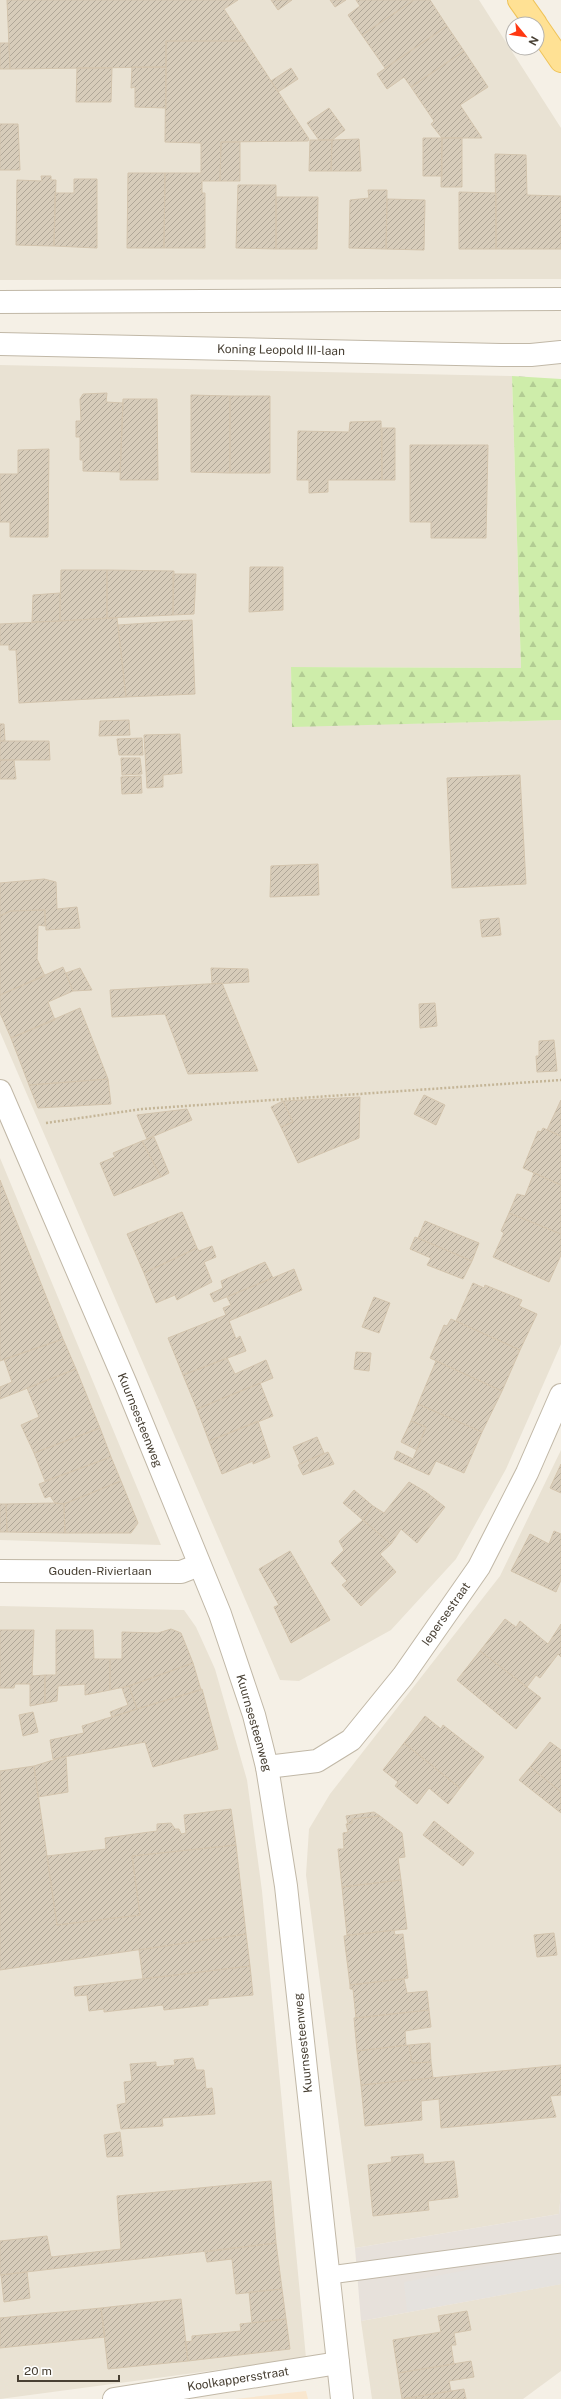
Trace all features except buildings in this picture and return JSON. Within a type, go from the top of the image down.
[{"type":"main road","points":[[519,0],[530,16]]},
{"type":"main road","points":[[545,38],[561,60]]},
{"type":"street","points":[[0,302],[561,299]]},
{"type":"street","name":"Koning Leopold III-laan","points":[[0,344],[493,355],[530,355],[561,352]]},
{"type":"street","name":"Kuurnsesteenweg","points":[[0,1091],[126,1384],[228,1636],[254,1715],[267,1767],[286,1886],[330,2275],[342,2399]]},
{"type":"street","name":"Iepersestraat","points":[[267,1767],[317,1761],[351,1740],[403,1676],[479,1567],[527,1473],[561,1396]]},
{"type":"street","name":"Gouden-Rivierlaan","points":[[0,1571],[180,1572],[199,1565]]},
{"type":"street","name":"Koolkappersstraat","points":[[114,2399],[338,2363]]},
{"type":"lane","points":[[330,2275],[561,2244]]},
{"type":"path","points":[[16,1128],[142,1109],[561,1080]]},
{"type":"shaded area","points":[[0,0],[479,0],[505,41],[505,56],[515,56],[561,128],[561,279],[0,280]]},
{"type":"shaded area","points":[[0,365],[512,376],[521,668],[291,667],[292,726],[561,720],[561,1344],[506,1469],[456,1559],[391,1630],[299,1681],[280,1680],[0,1032]]},
{"type":"shaded area","points":[[0,1158],[161,1545],[0,1540]]},
{"type":"shaded area","points":[[561,1450],[561,2191],[559,2214],[355,2248],[306,1875],[309,1829],[330,1794],[500,1576]]},
{"type":"shaded area","points":[[0,1606],[184,1610],[196,1627],[215,1669],[247,1780],[262,1891],[306,2358],[0,2399]]},
{"type":"shaded area","points":[[561,2191],[561,2284],[361,2321],[355,2248],[559,2214]]},
{"type":"shaded area","points":[[561,2252],[561,2284],[407,2312],[404,2282]]},
{"type":"shaded area","points":[[561,2284],[561,2371],[523,2399],[372,2399],[361,2321]]},
{"type":"shaded area","points":[[306,2391],[308,2399],[235,2399]]},
{"type":"green space","points":[[512,376],[561,379],[561,720],[292,727],[291,667],[521,668]]}]
